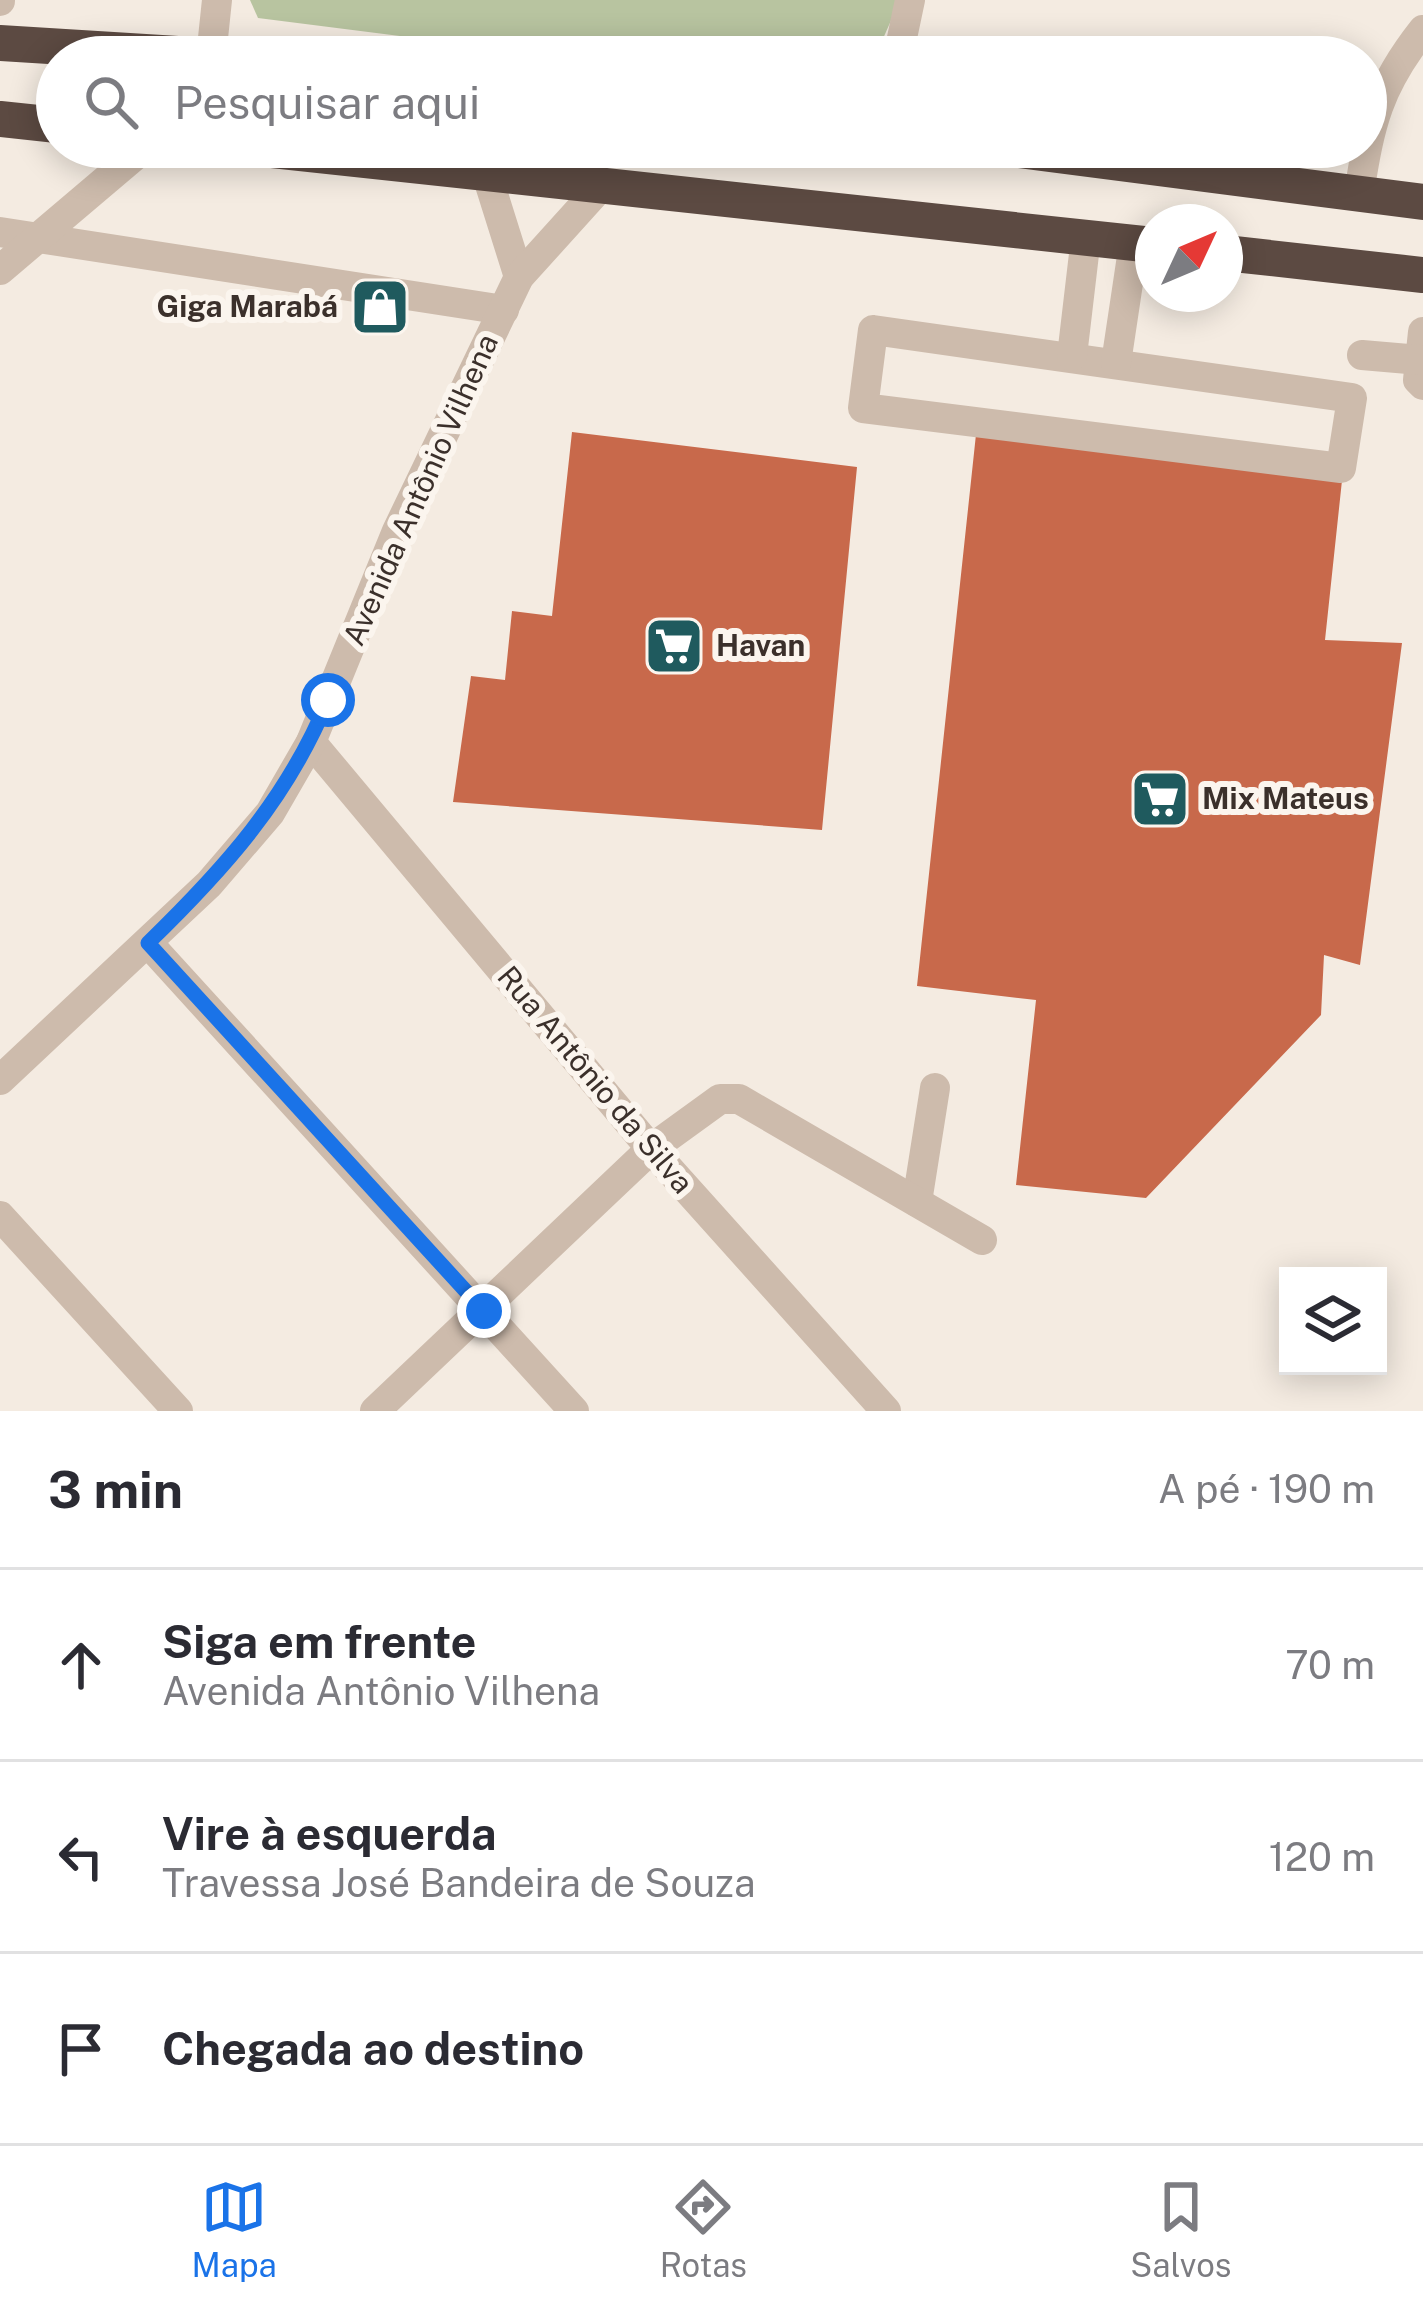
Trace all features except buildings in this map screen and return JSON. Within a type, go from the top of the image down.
[{"type":"highway","points":[[0,43],[36,45]]},
{"type":"highway","points":[[0,119],[36,123]]},
{"type":"highway","points":[[447,168],[1135,243]]},
{"type":"highway","points":[[1158,168],[1423,202]]},
{"type":"highway","points":[[1243,255],[1423,275]]},
{"type":"street","points":[[216,36],[217,0]]},
{"type":"street","points":[[902,36],[910,0]]},
{"type":"street","points":[[1387,81],[1423,30]]},
{"type":"street","points":[[0,270],[120,168]]},
{"type":"street","points":[[1358,194],[1362,168]]},
{"type":"street","points":[[486,172],[519,278]]},
{"type":"street","name":"Avenida Antônio Vilhena","points":[[0,1080],[148,943],[255,832],[310,742],[397,531],[519,278],[603,184]]},
{"type":"street","points":[[0,232],[504,310]]},
{"type":"street","points":[[1072,356],[1086,237]]},
{"type":"street","points":[[1116,362],[1135,279]]},
{"type":"street","points":[[874,330],[1072,356],[1352,398],[1341,468],[863,408],[874,330]]},
{"type":"street","points":[[1362,355],[1422,359]]},
{"type":"street","name":"Rua Antônio da Silva","points":[[310,742],[651,1149],[886,1411]]},
{"type":"street","points":[[148,943],[574,1411]]},
{"type":"street","points":[[916,1202],[935,1088]]},
{"type":"street","points":[[375,1411],[651,1149],[720,1099],[739,1100],[982,1240]]},
{"type":"street","points":[[0,1216],[178,1411]]},
{"type":"green space","points":[[250,0],[900,0],[884,36],[399,36],[258,18]]},
{"type":"place","name":"Giga Marabá","points":[[380,307]]},
{"type":"place","name":"Havan","points":[[674,646]]},
{"type":"place","name":"Mix Mateus","points":[[1160,799]]},
{"type":"route","points":[[328,700],[270,813],[232,860],[148,943],[484,1311]]}]
